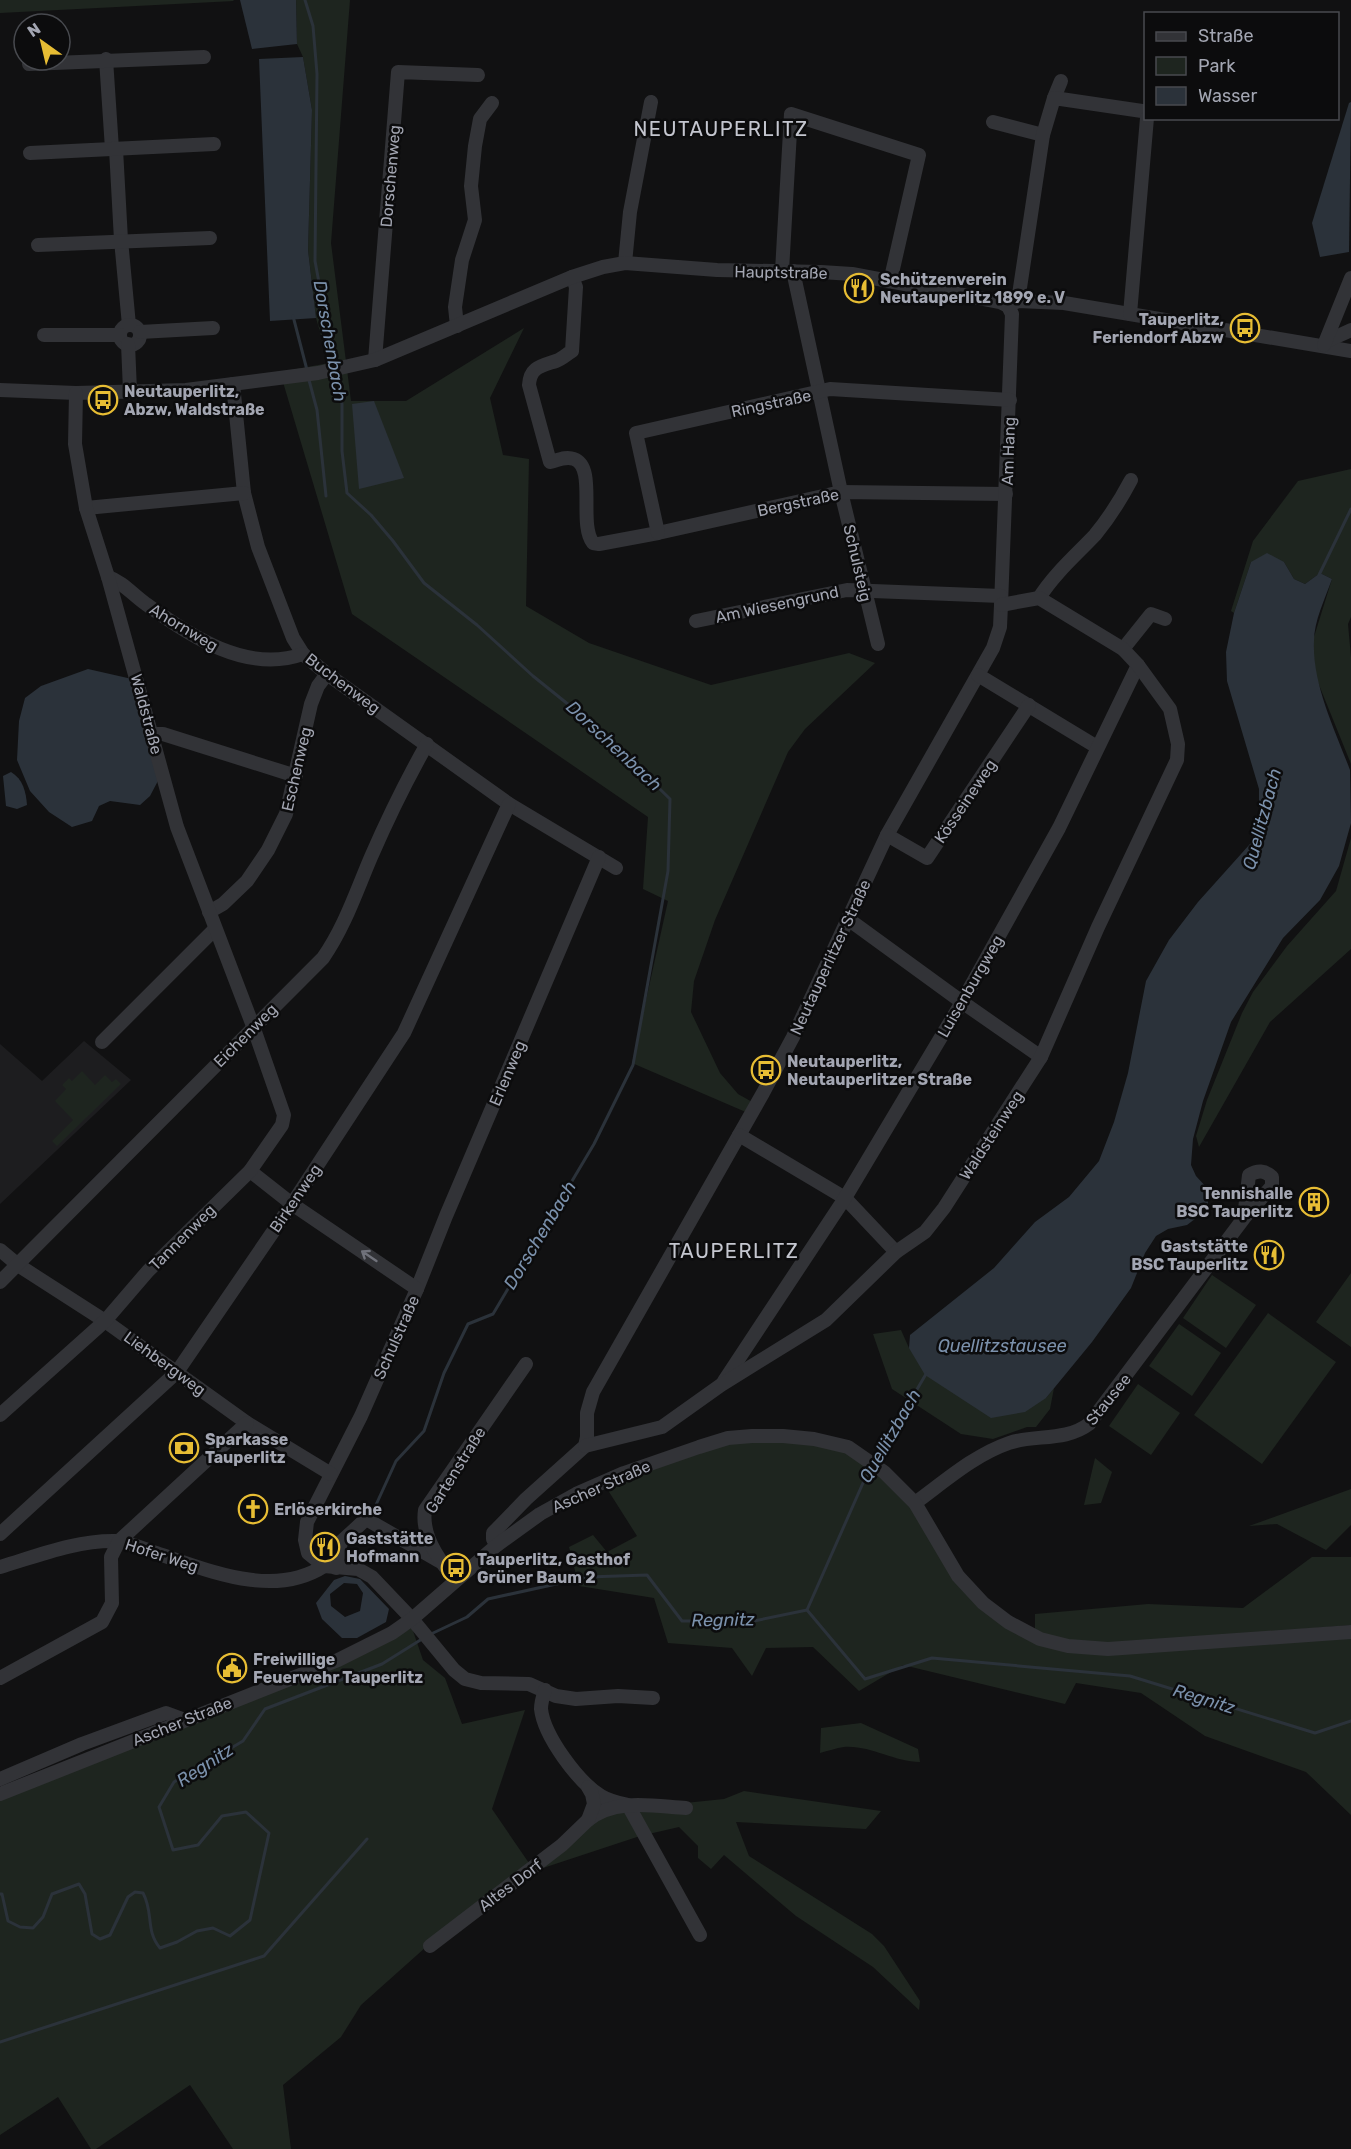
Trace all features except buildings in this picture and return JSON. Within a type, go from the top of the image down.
[{"type":"street","points":[[72,61],[204,57]]},
{"type":"street","points":[[106,59],[133,391]]},
{"type":"street","name":"Dorschenweg","points":[[375,360],[398,72],[478,75]]},
{"type":"street","name":"Am Hang","points":[[1001,601],[1013,304],[1043,135],[1060,81]]},
{"type":"street","points":[[1054,98],[1144,112]]},
{"type":"street","points":[[625,263],[630,212],[651,102]]},
{"type":"street","points":[[457,326],[455,307],[462,260],[475,220],[471,186],[475,146],[480,119],[492,103]]},
{"type":"street","name":"Schulsteig","points":[[878,644],[788,271],[791,114],[919,155],[890,282]]},
{"type":"street","points":[[1130,314],[1147,120]]},
{"type":"street","points":[[993,122],[1043,135]]},
{"type":"street","points":[[30,153],[214,144]]},
{"type":"street","points":[[38,245],[210,238]]},
{"type":"street","name":"Hauptstraße","points":[[0,390],[76,393],[186,390],[318,373],[375,360],[572,277],[625,263],[717,270],[852,274],[1000,302],[1064,303],[1325,343],[1351,351]]},
{"type":"street","name":"Bergstraße","points":[[572,277],[576,287],[572,351],[559,360],[539,366],[533,371],[529,385],[550,462],[572,458],[577,460],[585,472],[587,531],[593,543],[599,544],[658,533],[841,492],[1006,494]]},
{"type":"street","points":[[1325,343],[1351,278]]},
{"type":"street","points":[[44,335],[130,336],[213,328]]},
{"type":"street","points":[[1325,343],[1351,330]]},
{"type":"street","name":"Buchenweg","points":[[233,384],[244,493],[258,547],[293,638],[303,654],[327,674],[509,804],[616,868]]},
{"type":"street","name":"Ringstraße","points":[[658,533],[636,433],[830,389],[1010,400]]},
{"type":"street","name":"Waldstraße","points":[[76,393],[75,444],[86,508],[153,734],[177,827],[253,1026]]},
{"type":"street","points":[[1039,598],[1047,586],[1096,533],[1122,497],[1131,480]]},
{"type":"street","points":[[86,508],[244,493]]},
{"type":"street","name":"Ahornweg","points":[[108,577],[118,580],[144,603],[173,622],[227,652],[274,661],[303,654]]},
{"type":"street","name":"Am Wiesengrund","points":[[696,621],[847,590],[1001,601],[1039,598]]},
{"type":"street","name":"Waldsteinweg","points":[[585,1446],[662,1427],[721,1385],[826,1320],[896,1252],[925,1232],[944,1208],[1041,1057],[1098,927],[1177,760],[1178,744],[1170,709],[1138,665],[1123,649],[1039,598]]},
{"type":"street","name":"Neutauperlitzer Straße","points":[[585,1446],[587,1413],[593,1392],[793,1037],[887,835],[993,648],[1000,627],[1001,601]]},
{"type":"street","points":[[1123,649],[1151,614],[1165,619]]},
{"type":"street","name":"Luisenburgweg","points":[[721,1385],[845,1198],[962,1002],[1059,828],[1138,665]]},
{"type":"street","name":"Eschenweg","points":[[209,912],[223,904],[248,881],[268,850],[286,814],[311,704],[318,686],[327,674]]},
{"type":"street","points":[[978,675],[1098,747]]},
{"type":"street","name":"Kösseineweg","points":[[887,835],[927,858],[1029,705]]},
{"type":"street","points":[[153,734],[163,734],[296,776]]},
{"type":"street","name":"Eichenweg","points":[[0,1282],[323,958],[338,936],[393,805],[427,744]]},
{"type":"street","name":"Birkenweg","points":[[0,1534],[177,1372],[292,1204],[404,1033],[509,804]]},
{"type":"street","name":"Erlenweg","points":[[417,1289],[599,857]]},
{"type":"street","points":[[848,919],[1041,1057]]},
{"type":"street","points":[[102,1042],[215,928]]},
{"type":"street","name":"Tannenweg","points":[[0,1415],[105,1320],[148,1271],[250,1171],[282,1125],[284,1115],[253,1026]]},
{"type":"street","points":[[740,1134],[845,1198],[896,1252]]},
{"type":"street","name":"Schulstraße","points":[[250,1171],[292,1204],[417,1289],[361,1416],[307,1522],[305,1540],[308,1553],[330,1567]]},
{"type":"street","name":"Stausee","points":[[915,1503],[968,1464],[994,1449],[1010,1443],[1070,1435],[1089,1424],[1244,1218]]},
{"type":"street","name":"Liehbergweg","points":[[0,1250],[18,1265],[105,1320],[247,1423],[331,1474]]},
{"type":"street","name":"Gartenstraße","points":[[456,1580],[440,1561],[427,1535],[424,1522],[426,1510],[526,1364]]},
{"type":"street","points":[[0,1678],[102,1622],[112,1603],[111,1557],[119,1541],[247,1423]]},
{"type":"street","name":"Ascher Straße","points":[[0,1794],[338,1660],[370,1645],[412,1619],[497,1545],[540,1514],[576,1494],[624,1473],[728,1438],[783,1436],[814,1439],[848,1447],[884,1472],[915,1503],[957,1576],[983,1603],[1008,1622],[1040,1639],[1068,1646],[1108,1649],[1351,1632]]},
{"type":"street","points":[[497,1545],[493,1539],[493,1533],[526,1499],[585,1446]]},
{"type":"street","points":[[440,1561],[366,1519],[340,1542],[330,1567],[358,1569],[372,1577],[412,1619],[454,1670],[465,1679],[481,1683],[529,1684],[556,1695],[576,1699],[618,1696],[653,1698]]},
{"type":"street","name":"Hofer Weg","points":[[0,1567],[74,1546],[119,1541],[224,1576],[247,1579],[278,1581],[311,1574],[330,1567]]},
{"type":"street","name":"Altes Dorf","points":[[545,1690],[541,1708],[549,1732],[573,1770],[603,1798],[628,1805]]},
{"type":"street","points":[[0,1779],[82,1744],[166,1713],[185,1720]]},
{"type":"street","points":[[587,1785],[594,1804],[588,1820]]},
{"type":"street","points":[[628,1805],[700,1935]]},
{"type":"street","name":"Altes Dorf","points":[[430,1946],[562,1845],[602,1810],[628,1805],[686,1808]]},
{"type":"shaded area","points":[[84,1041],[131,1080],[0,1204],[0,1044],[42,1081]]},
{"type":"green space","points":[[0,0],[234,1],[12,12],[0,13]]},
{"type":"green space","points":[[296,0],[350,0],[331,243],[351,401],[406,401],[524,328],[490,398],[503,455],[529,459],[526,606],[589,643],[711,685],[849,653],[875,663],[805,729],[788,752],[715,920],[694,981],[691,1012],[720,1073],[738,1094],[754,1103],[748,1113],[632,1063],[668,901],[643,889],[648,817],[352,614],[280,372],[329,363],[316,318],[308,250],[312,110],[303,57],[297,44]]},
{"type":"green space","points":[[1351,469],[1351,617],[1348,624],[1351,657],[1351,764],[1315,675],[1313,640],[1332,579],[1320,573],[1305,584],[1294,579],[1284,562],[1251,562],[1234,613],[1231,611],[1253,541],[1298,481]]},
{"type":"green space","points":[[1351,838],[1351,949],[1270,1022],[1199,1147],[1196,1136],[1207,1100],[1242,1013],[1253,992],[1287,946],[1336,891]]},
{"type":"green space","points":[[82,1071],[95,1085],[105,1075],[112,1082],[116,1079],[121,1084],[57,1146],[52,1141],[73,1120],[55,1101],[66,1089],[62,1085],[69,1078],[72,1081]]},
{"type":"green space","points":[[1351,1273],[1351,1347],[1316,1322]]},
{"type":"green space","points":[[1212,1275],[1256,1305],[1226,1348],[1183,1318]]},
{"type":"green space","points":[[1268,1313],[1336,1362],[1262,1464],[1194,1415]]},
{"type":"green space","points":[[1179,1324],[1221,1353],[1192,1396],[1149,1366]]},
{"type":"green space","points":[[901,1330],[909,1348],[1046,1398],[1054,1388],[1050,1409],[1036,1427],[1027,1427],[993,1439],[961,1434],[892,1389],[873,1334]]},
{"type":"green space","points":[[1138,1384],[1180,1413],[1151,1455],[1109,1426]]},
{"type":"green space","points":[[814,1437],[886,1470],[942,1548],[984,1601],[1035,1631],[1035,1614],[1148,1604],[1243,1608],[1312,1557],[1351,1557],[1351,1625],[1303,1629],[1351,1638],[1351,1815],[1306,1772],[1205,1736],[1141,1693],[1076,1683],[1065,1704],[903,1665],[859,1691],[813,1647],[766,1648],[752,1676],[732,1648],[668,1643],[654,1598],[579,1586],[569,1547],[593,1535],[607,1552],[637,1536],[604,1484],[698,1444]]},
{"type":"green space","points":[[1095,1458],[1112,1472],[1101,1503],[1084,1505]]},
{"type":"green space","points":[[1351,1489],[1351,1525],[1326,1550],[1277,1524],[1249,1526]]},
{"type":"green space","points":[[412,1628],[423,1660],[445,1678],[462,1724],[525,1710],[492,1809],[531,1866],[596,1819],[636,1808],[724,1799],[744,1791],[881,1811],[866,1829],[736,1822],[749,1856],[872,1934],[884,1946],[920,2001],[919,2010],[873,1967],[796,1916],[724,1855],[711,1869],[698,1858],[698,1846],[679,1827],[640,1836],[534,1871],[426,1947],[361,2005],[341,2037],[283,2085],[291,2149],[233,2149],[190,2085],[96,2149],[91,2149],[58,2097],[0,2135],[0,1800],[336,1664]]},
{"type":"green space","points":[[861,1723],[918,1749],[920,1762],[854,1747],[841,1747],[820,1753],[821,1728]]},
{"type":"water","points":[[240,0],[296,0],[297,44],[252,49]]},
{"type":"water","points":[[303,57],[312,110],[308,250],[316,318],[270,321],[259,59]]},
{"type":"water","points":[[1351,102],[1349,252],[1320,257],[1312,223]]},
{"type":"water","points":[[374,401],[404,478],[359,489],[352,404]]},
{"type":"water","name":"Quellitzstausee","points":[[1267,553],[1284,562],[1294,579],[1305,584],[1320,573],[1332,579],[1316,626],[1314,657],[1326,707],[1350,770],[1351,823],[1339,866],[1320,900],[1283,938],[1231,1022],[1203,1101],[1193,1139],[1191,1165],[1196,1176],[1208,1189],[1208,1209],[1187,1225],[1168,1229],[1156,1236],[1145,1253],[1131,1288],[1092,1342],[1046,1398],[1025,1412],[991,1418],[925,1375],[909,1348],[910,1335],[994,1268],[1035,1222],[1069,1197],[1099,1161],[1114,1122],[1128,1073],[1146,981],[1169,940],[1198,902],[1250,844],[1259,815],[1259,789],[1227,681],[1226,652],[1234,613],[1251,562]]},
{"type":"water","points":[[88,669],[132,679],[160,777],[150,796],[140,805],[110,801],[99,806],[92,821],[72,827],[49,812],[30,791],[17,760],[19,721],[25,698],[41,686]]},
{"type":"water","points":[[11,772],[21,782],[26,795],[27,805],[17,809],[6,806],[3,776]]},
{"type":"water","points":[[345,1576],[360,1579],[389,1609],[386,1622],[357,1638],[342,1638],[322,1619],[316,1603],[334,1580]],"holes":[[[344,1583],[357,1584],[363,1593],[360,1611],[345,1617],[331,1606],[330,1594]]]},
{"type":"waterway","name":"Dorschenbach","points":[[305,0],[313,26],[317,74],[315,261],[334,364]]},
{"type":"waterway","name":"Dorschenbach","points":[[293,316],[307,370]]},
{"type":"waterway","name":"Dorschenbach","points":[[336,373],[342,404],[342,451],[347,493],[371,515],[424,583],[600,730],[670,799],[668,871],[633,1065],[594,1144],[493,1314],[468,1324],[444,1373],[424,1431],[396,1461],[375,1507]]},
{"type":"waterway","name":"Dorschenbach","points":[[309,380],[317,410],[326,496]]},
{"type":"waterway","name":"Quellitzbach","points":[[1319,575],[1351,509]]},
{"type":"waterway","name":"Quellitzbach","points":[[875,1461],[926,1374]]},
{"type":"waterway","name":"Quellitzbach","points":[[807,1610],[872,1467]]},
{"type":"waterway","name":"Regnitz","points":[[431,1634],[467,1617],[488,1599],[588,1577],[647,1575],[682,1621],[754,1621],[807,1610],[865,1679],[932,1658],[1130,1676],[1315,1733],[1351,1721]]},
{"type":"waterway","name":"Regnitz","points":[[0,1894],[2,1894],[8,1921],[20,1927],[33,1928],[43,1917],[52,1894],[79,1884],[85,1894],[92,1934],[100,1939],[110,1935],[128,1897],[135,1892],[143,1893],[153,1935],[160,1948],[197,1931],[213,1928],[230,1936],[250,1920],[269,1833],[246,1812],[222,1816],[198,1845],[173,1850],[159,1807],[174,1782],[243,1741],[265,1709],[382,1664],[422,1639]]},
{"type":"waterway","points":[[0,2042],[264,1956],[367,1839]]},
{"type":"place","name":"Schützenverein Neutauperlitz 1899 e. V","points":[[859,288]]},
{"type":"place","name":"Tauperlitz, Feriendorf Abzw","points":[[1245,328]]},
{"type":"place","name":"Neutauperlitz, Abzw, Waldstraße","points":[[103,400]]},
{"type":"place","name":"Neutauperlitz, Neutauperlitzer Straße","points":[[766,1070]]},
{"type":"place","name":"Tennishalle BSC Tauperlitz","points":[[1314,1202]]},
{"type":"place","name":"Gaststätte BSC Tauperlitz","points":[[1269,1255]]},
{"type":"place","name":"Sparkasse Tauperlitz","points":[[184,1448]]},
{"type":"place","name":"Erlöserkirche","points":[[253,1509]]},
{"type":"place","name":"Gaststätte Hofmann","points":[[325,1547]]},
{"type":"place","name":"Tauperlitz, Gasthof Grüner Baum 2","points":[[456,1568]]},
{"type":"place","name":"Freiwillige Feuerwehr Tauperlitz","points":[[232,1668]]},
{"type":"district","name":"NEUTAUPERLITZ","points":[[721,129]]},
{"type":"district","name":"TAUPERLITZ","points":[[734,1251]]}]
